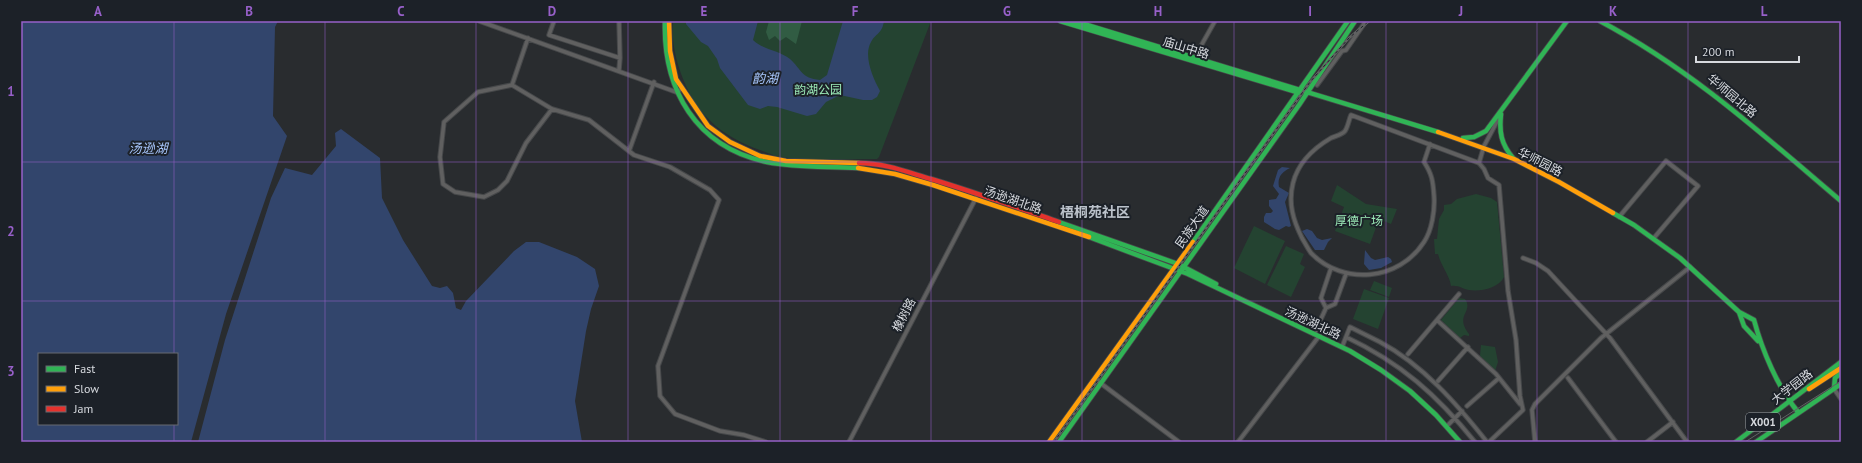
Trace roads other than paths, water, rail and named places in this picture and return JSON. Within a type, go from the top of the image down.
[{"type":"main road","name":"汤逊湖北路","points":[[665,21],[664,53],[667,68],[676,92],[687,110],[703,130],[728,148],[759,161],[788,166],[866,168],[894,174],[976,198],[1176,266]]},
{"type":"main road","name":"汤逊湖北路","points":[[670,21],[670,51],[673,67],[682,89],[699,115],[718,134],[760,156],[786,161],[808,163],[874,163],[895,168],[978,193],[1176,266],[1342,346],[1382,371],[1422,401],[1447,425],[1461,442]]},
{"type":"main road","name":"庙山中路","points":[[1060,21],[1300,91]]},
{"type":"main road","name":"庙山中路","points":[[1074,21],[1193,59]]},
{"type":"main road","name":"民族大道","points":[[1049,442],[1176,266],[1348,21]]},
{"type":"main road","name":"民族大道","points":[[1059,442],[1307,93],[1355,21]]},
{"type":"main road","points":[[1461,139],[1474,137],[1486,131],[1501,113],[1567,21]]},
{"type":"main road","name":"华师园北路","points":[[1600,21],[1634,38],[1675,63],[1841,201]]},
{"type":"main road","name":"华师园路","points":[[1300,91],[1484,146],[1514,159],[1619,217],[1653,239],[1690,268],[1739,312]]},
{"type":"main road","points":[[1501,113],[1499,132],[1500,137],[1504,148],[1514,159]]},
{"type":"main road","points":[[1739,312],[1744,326],[1760,342]]},
{"type":"main road","points":[[1739,312],[1754,320],[1760,342],[1789,401],[1798,412]]},
{"type":"main road","name":"大学园路","points":[[1736,442],[1841,362]]},
{"type":"main road","points":[[1789,401],[1841,368]]},
{"type":"main road","points":[[1834,389],[1835,378],[1841,373]]},
{"type":"main road","name":"大学园路","points":[[1756,442],[1841,384]]},
{"type":"street","points":[[479,21],[654,82],[676,92],[682,89]]},
{"type":"street","points":[[554,21],[549,35],[620,58]]},
{"type":"street","points":[[619,21],[619,70]]},
{"type":"street","points":[[1193,59],[1215,21]]},
{"type":"street","points":[[1317,86],[1342,51],[1346,50],[1366,21]]},
{"type":"street","points":[[512,85],[528,38]]},
{"type":"street","points":[[629,151],[654,82]]},
{"type":"street","points":[[552,109],[526,143],[507,180],[498,190],[484,198],[455,192],[443,184],[440,157],[444,122],[478,92],[512,85],[552,109],[589,120],[634,156],[670,167],[710,190],[719,200],[658,366],[660,396],[675,414],[720,431],[744,435],[766,442]]},
{"type":"street","points":[[1479,163],[1484,146],[1501,113]]},
{"type":"street","points":[[1430,144],[1424,162],[1432,174],[1435,206],[1424,242],[1411,257],[1382,273],[1366,276],[1346,274],[1331,268],[1311,253],[1294,221],[1291,208],[1292,189],[1300,167],[1317,148],[1344,132],[1351,115],[1430,144],[1479,163],[1484,169],[1488,178],[1499,185],[1508,291],[1516,340],[1520,396],[1523,410]]},
{"type":"street","points":[[1619,217],[1666,160],[1698,186],[1653,239]]},
{"type":"street","name":"橡树路","points":[[849,442],[976,198]]},
{"type":"street","points":[[1524,258],[1536,263],[1548,271],[1606,334],[1687,442]]},
{"type":"street","points":[[1238,442],[1317,334],[1326,308],[1321,298],[1331,268]]},
{"type":"street","points":[[1535,442],[1532,410],[1535,404],[1606,334],[1690,268]]},
{"type":"street","points":[[1326,308],[1335,304],[1346,274]]},
{"type":"street","points":[[1408,354],[1438,321],[1459,294]]},
{"type":"street","points":[[1438,321],[1468,347],[1499,378],[1519,402],[1523,410]]},
{"type":"street","points":[[1342,346],[1350,327],[1381,342],[1435,384],[1462,411],[1488,442],[1523,410]]},
{"type":"street","points":[[1346,338],[1374,350],[1401,368],[1427,389],[1455,418],[1475,442]]},
{"type":"street","points":[[1438,381],[1468,347]]},
{"type":"street","points":[[1467,406],[1499,378]]},
{"type":"street","points":[[1568,378],[1616,442]]},
{"type":"street","points":[[1095,379],[1179,442]]},
{"type":"street","points":[[1834,389],[1841,399]]},
{"type":"street","points":[[1447,425],[1462,411]]},
{"type":"street","points":[[1647,442],[1673,422]]},
{"type":"water","name":"汤逊湖","points":[[21,21],[278,21],[275,27],[273,116],[287,136],[226,314],[191,442],[21,442]]},
{"type":"water","name":"韵湖","points":[[686,21],[758,21],[753,40],[761,46],[786,56],[805,75],[820,80],[827,75],[843,21],[884,21],[880,31],[871,42],[868,54],[870,67],[880,91],[877,97],[872,100],[863,100],[840,95],[826,102],[816,114],[807,116],[777,107],[768,106],[760,109],[748,105],[720,68],[717,59],[708,46],[701,42],[686,24]]},
{"type":"water","points":[[341,129],[380,158],[382,198],[403,240],[432,286],[440,288],[447,286],[453,293],[456,308],[461,310],[466,301],[514,251],[526,242],[539,242],[577,257],[595,269],[599,286],[591,309],[586,331],[575,401],[582,442],[198,442],[225,340],[271,198],[285,168],[312,175],[336,146],[335,133]]},
{"type":"water","points":[[1282,167],[1290,168],[1281,175],[1279,187],[1289,193],[1285,202],[1291,226],[1286,226],[1279,230],[1264,222],[1264,217],[1266,213],[1271,213],[1273,211],[1269,206],[1269,200],[1276,199],[1279,194],[1273,186],[1278,170]]},
{"type":"water","points":[[1307,229],[1312,231],[1317,238],[1322,240],[1332,238],[1324,250],[1315,250],[1302,231]]},
{"type":"water","points":[[1365,250],[1371,258],[1375,260],[1388,257],[1392,262],[1381,268],[1369,270],[1364,264]]},
{"type":"tram line","points":[[1745,442],[1841,381]]},
{"type":"railway","points":[[1054,442],[1310,82],[1349,38],[1369,21]]},
{"type":"district","name":"梧桐苑社区","points":[[1095,212]]},
{"type":"park label","name":"韵湖公园","points":[[818,90]]},
{"type":"park label","name":"厚德广场","points":[[1359,221]]}]
